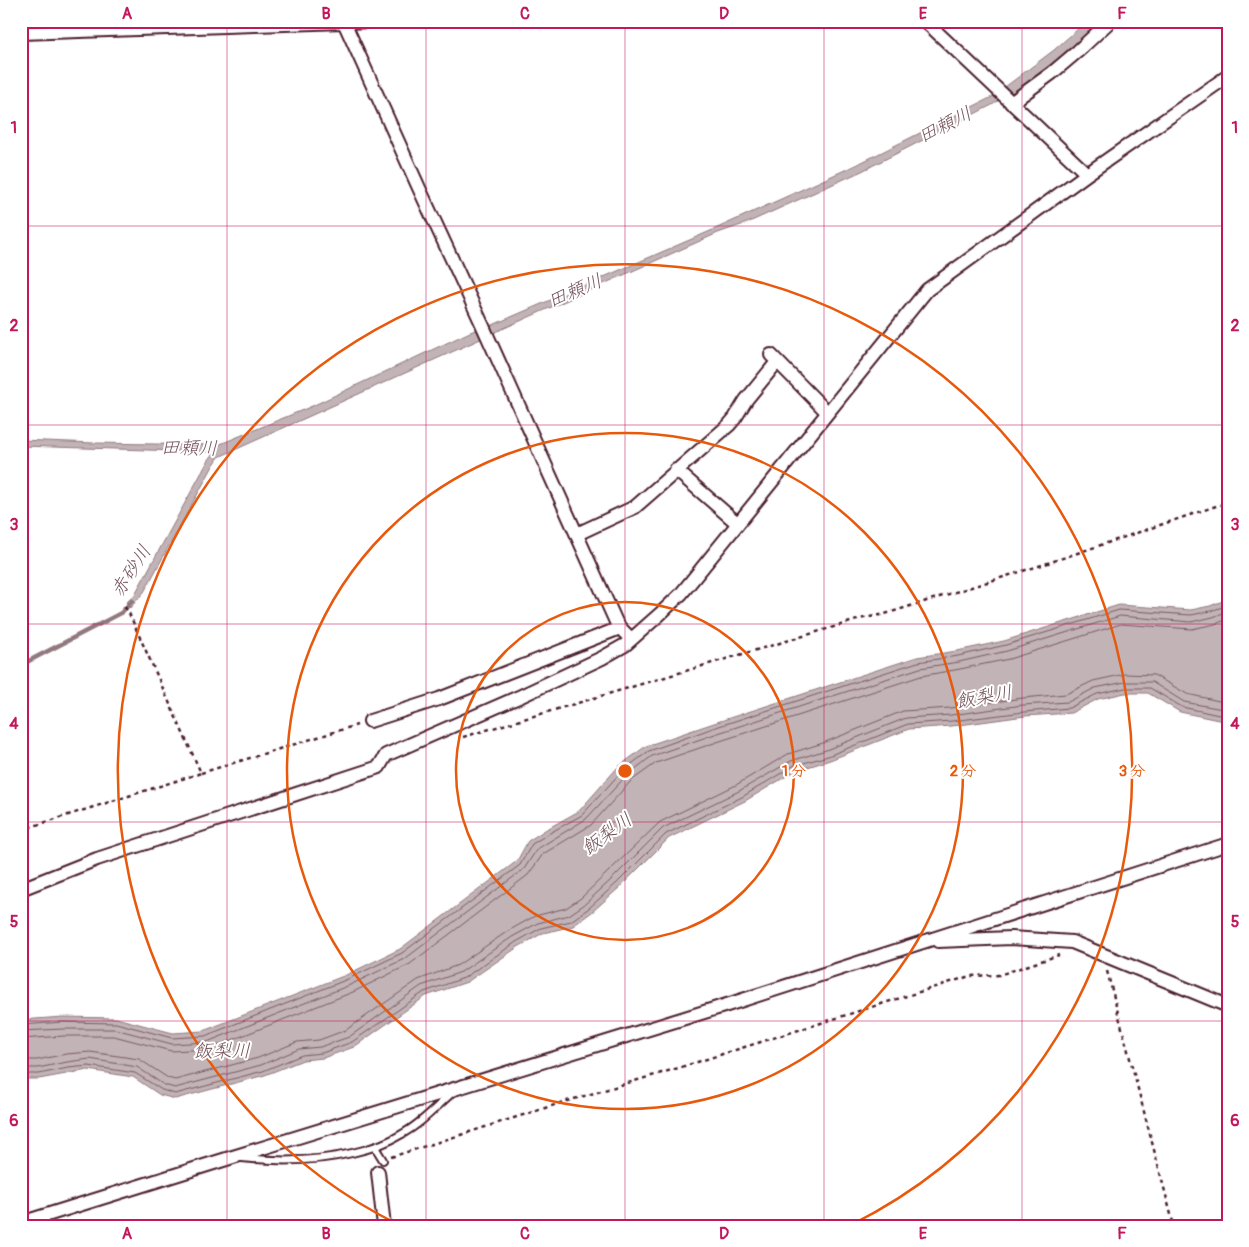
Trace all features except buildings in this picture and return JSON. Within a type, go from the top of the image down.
[{"type":"street","points":[[21,32],[374,21]]},
{"type":"street","points":[[925,21],[1087,174]]},
{"type":"street","points":[[1009,101],[1058,68],[1078,52],[1110,21]]},
{"type":"street","points":[[344,22],[576,534],[620,628],[631,639]]},
{"type":"street","points":[[21,889],[97,859],[379,767],[386,755],[590,665],[618,650],[680,594],[927,290],[1087,174],[1228,76]]},
{"type":"street","points":[[576,534],[635,506],[735,418],[774,358],[827,412]]},
{"type":"street","points":[[676,470],[737,523]]},
{"type":"street","points":[[370,721],[438,699],[620,628]]},
{"type":"street","points":[[21,1224],[727,1004],[1228,844]]},
{"type":"street","points":[[921,942],[1011,938],[1072,942],[1228,1006]]},
{"type":"street","points":[[378,1172],[384,1226]]},
{"type":"lane","points":[[233,1157],[270,1161],[305,1161],[377,1150],[403,1134],[458,1088]]},
{"type":"lane","points":[[377,1150],[383,1159]]},
{"type":"path","points":[[460,738],[864,618],[885,614],[1042,565],[1228,502]]},
{"type":"path","points":[[123,605],[128,611],[201,773]]},
{"type":"path","points":[[21,830],[370,721]]},
{"type":"path","points":[[383,1159],[970,976],[999,975],[1084,947]]},
{"type":"path","points":[[1106,956],[1105,964],[1174,1226]]},
{"type":"water","points":[[1087,21],[1100,21],[1058,59],[1012,94],[1005,87],[1054,50]]},
{"type":"water","name":"田頼川","points":[[994,96],[998,101],[992,105],[862,171],[491,334],[488,327],[715,229],[858,164]]},
{"type":"water","name":"田頼川","points":[[481,328],[485,337],[219,457],[144,592],[130,608],[126,603],[135,594],[214,453],[21,446],[21,440],[218,445],[310,407]]},
{"type":"water","name":"飯梨川","points":[[1228,599],[1228,722],[1180,712],[1148,693],[1125,693],[1098,699],[1071,713],[1025,716],[952,726],[909,729],[830,760],[795,771],[745,801],[669,838],[620,887],[573,926],[543,933],[518,947],[467,982],[426,996],[354,1047],[323,1058],[303,1060],[265,1075],[175,1099],[160,1095],[133,1077],[88,1070],[39,1079],[21,1079],[21,1020],[63,1017],[116,1018],[173,1033],[203,1031],[346,975],[400,949],[517,861],[528,841],[579,811],[618,767],[646,746],[917,657],[1004,641],[1119,605],[1191,610],[1210,606]]},
{"type":"waterway","name":"赤砂川","points":[[21,665],[121,613],[132,601]]}]
